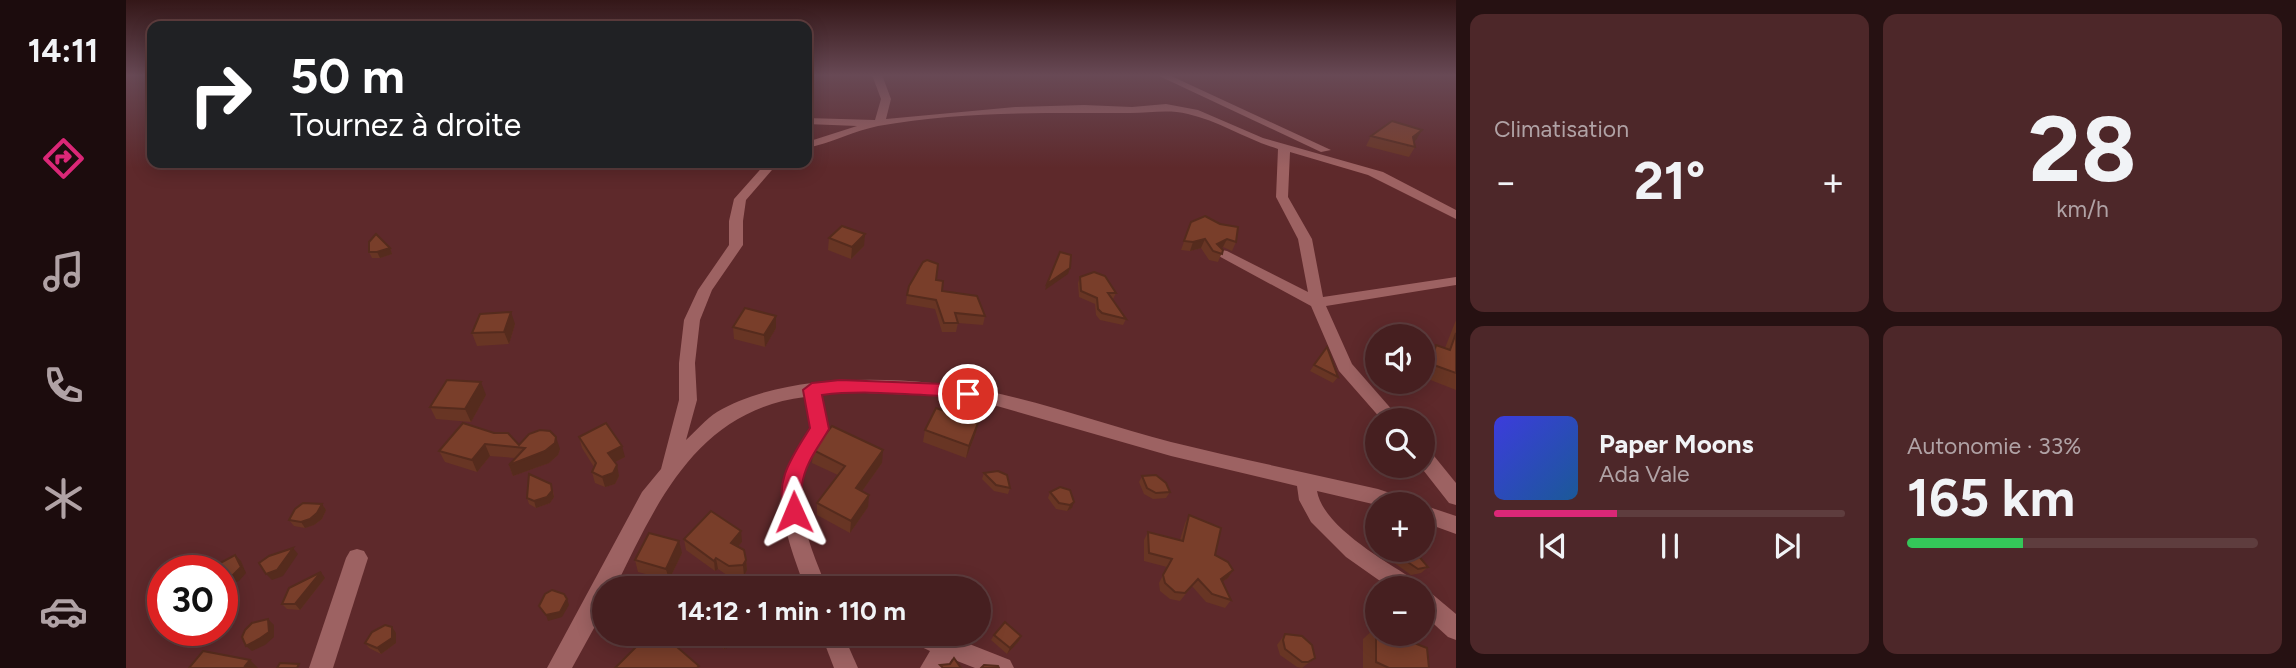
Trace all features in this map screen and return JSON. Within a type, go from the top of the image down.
[{"type":"street","points":[[879,123],[884,106]]},
{"type":"street","points":[[1230,106],[1379,175],[1456,215]]},
{"type":"street","points":[[812,144],[854,128],[879,123],[1015,110],[1132,110],[1166,107],[1194,111],[1259,140],[1379,175]]},
{"type":"street","points":[[812,121],[879,123]]},
{"type":"street","points":[[1284,147],[1282,197],[1306,239],[1317,303],[1345,367],[1381,408]]},
{"type":"street","points":[[667,476],[688,400],[687,363],[691,320],[705,290],[736,245],[740,199],[768,168]]},
{"type":"street","points":[[1222,254],[1317,303],[1456,281]]},
{"type":"street","points":[[610,576],[649,498],[686,451],[723,417],[761,401],[840,386],[945,390],[990,398],[1171,449],[1365,495]]},
{"type":"street","points":[[812,390],[820,429],[797,464],[791,488],[797,536],[813,576]]},
{"type":"street","points":[[1435,471],[1456,497]]},
{"type":"street","points":[[1307,480],[1309,500],[1330,529],[1391,576]]},
{"type":"street","points":[[1435,517],[1456,525]]},
{"type":"street","points":[[321,668],[357,558]]},
{"type":"street","points":[[559,668],[592,609]]},
{"type":"street","points":[[1435,611],[1456,629]]},
{"type":"street","points":[[837,646],[846,668]]},
{"type":"street","points":[[942,646],[1002,668]]},
{"type":"street","points":[[932,668],[946,648]]},
{"type":"building","points":[[1392,121],[1422,130],[1413,137],[1415,147],[1371,136]]},
{"type":"building","points":[[1205,216],[1220,224],[1238,227],[1236,242],[1227,239],[1217,244],[1223,250],[1222,254],[1213,251],[1205,239],[1184,241],[1191,222]]},
{"type":"building","points":[[842,226],[865,234],[852,247],[829,238]]},
{"type":"building","points":[[376,234],[390,248],[369,252],[369,242]]},
{"type":"building","points":[[1060,252],[1071,255],[1070,268],[1047,284]]},
{"type":"building","points":[[927,260],[938,264],[936,280],[943,281],[942,291],[977,296],[985,316],[955,313],[958,323],[944,323],[936,300],[907,295],[909,286],[923,262]]},
{"type":"building","points":[[1094,272],[1105,276],[1116,293],[1108,293],[1126,319],[1102,313],[1098,309],[1097,298],[1081,291],[1080,277]]},
{"type":"building","points":[[745,308],[776,316],[764,335],[733,327]]},
{"type":"building","points":[[511,312],[504,332],[472,333],[480,314]]},
{"type":"building","points":[[1456,333],[1456,373],[1435,365],[1436,345],[1450,350]]},
{"type":"building","points":[[1327,347],[1338,377],[1314,365]]},
{"type":"building","points":[[447,380],[481,382],[465,409],[430,407]]},
{"type":"building","points":[[968,398],[986,399],[989,403],[976,422],[971,420],[965,402]]},
{"type":"building","points":[[936,408],[978,423],[969,446],[925,430]]},
{"type":"building","points":[[463,423],[494,433],[508,433],[519,445],[529,434],[540,430],[550,431],[556,437],[555,443],[545,451],[509,465],[525,448],[485,444],[472,460],[439,451]]},
{"type":"building","points":[[606,423],[622,446],[608,453],[617,465],[613,473],[602,477],[592,472],[596,463],[579,437]]},
{"type":"building","points":[[832,426],[883,450],[856,488],[869,495],[851,521],[817,503],[845,466],[813,450]]},
{"type":"building","points":[[998,471],[1007,475],[1010,488],[996,485],[984,473]]},
{"type":"building","points":[[529,474],[551,484],[552,491],[547,497],[534,501],[527,498]]},
{"type":"building","points":[[1156,475],[1166,483],[1170,492],[1156,493],[1147,488],[1142,476]]},
{"type":"building","points":[[1060,487],[1070,490],[1074,502],[1070,505],[1059,503],[1050,492]]},
{"type":"building","points":[[303,503],[322,504],[310,519],[301,522],[289,520],[295,509]]},
{"type":"building","points":[[711,511],[741,531],[731,543],[744,550],[746,560],[743,565],[729,566],[716,558],[714,561],[684,539]]},
{"type":"building","points":[[1189,515],[1221,528],[1215,555],[1228,562],[1233,570],[1221,579],[1231,600],[1212,594],[1198,579],[1185,593],[1175,592],[1165,583],[1163,575],[1172,559],[1149,553],[1148,532],[1183,541]]},
{"type":"building","points":[[649,533],[679,541],[666,569],[635,560]]},
{"type":"building","points":[[293,548],[277,570],[266,574],[259,563],[269,556]]},
{"type":"building","points":[[1408,562],[1424,562],[1428,567],[1418,569]]},
{"type":"building","points":[[321,572],[295,604],[282,604],[289,588]]},
{"type":"building","points":[[552,590],[564,594],[567,599],[560,612],[546,615],[539,606],[545,594]]},
{"type":"building","points":[[268,619],[269,632],[246,646],[242,637],[245,630],[252,623]]},
{"type":"building","points":[[1005,622],[1021,636],[1010,648],[994,635]]},
{"type":"building","points":[[385,625],[392,627],[392,638],[377,648],[365,643],[372,632]]},
{"type":"building","points":[[1285,634],[1302,636],[1312,645],[1315,658],[1302,662],[1285,649]]},
{"type":"building","points":[[637,646],[676,646],[699,666],[697,668],[615,668]]},
{"type":"building","points":[[1376,646],[1422,646],[1427,648],[1429,668],[1389,668],[1376,662]]},
{"type":"building","points":[[203,651],[250,660],[245,666],[251,668],[189,668]]},
{"type":"building","points":[[954,658],[961,668],[943,668],[940,665],[950,664]]},
{"type":"building","points":[[280,663],[299,664],[297,668],[277,668]]},
{"type":"building","points":[[984,665],[998,666],[999,668],[981,668]]},
{"type":"route","points":[[794,512],[791,488],[797,464],[820,429],[812,390],[840,386],[945,390],[968,394]]}]
